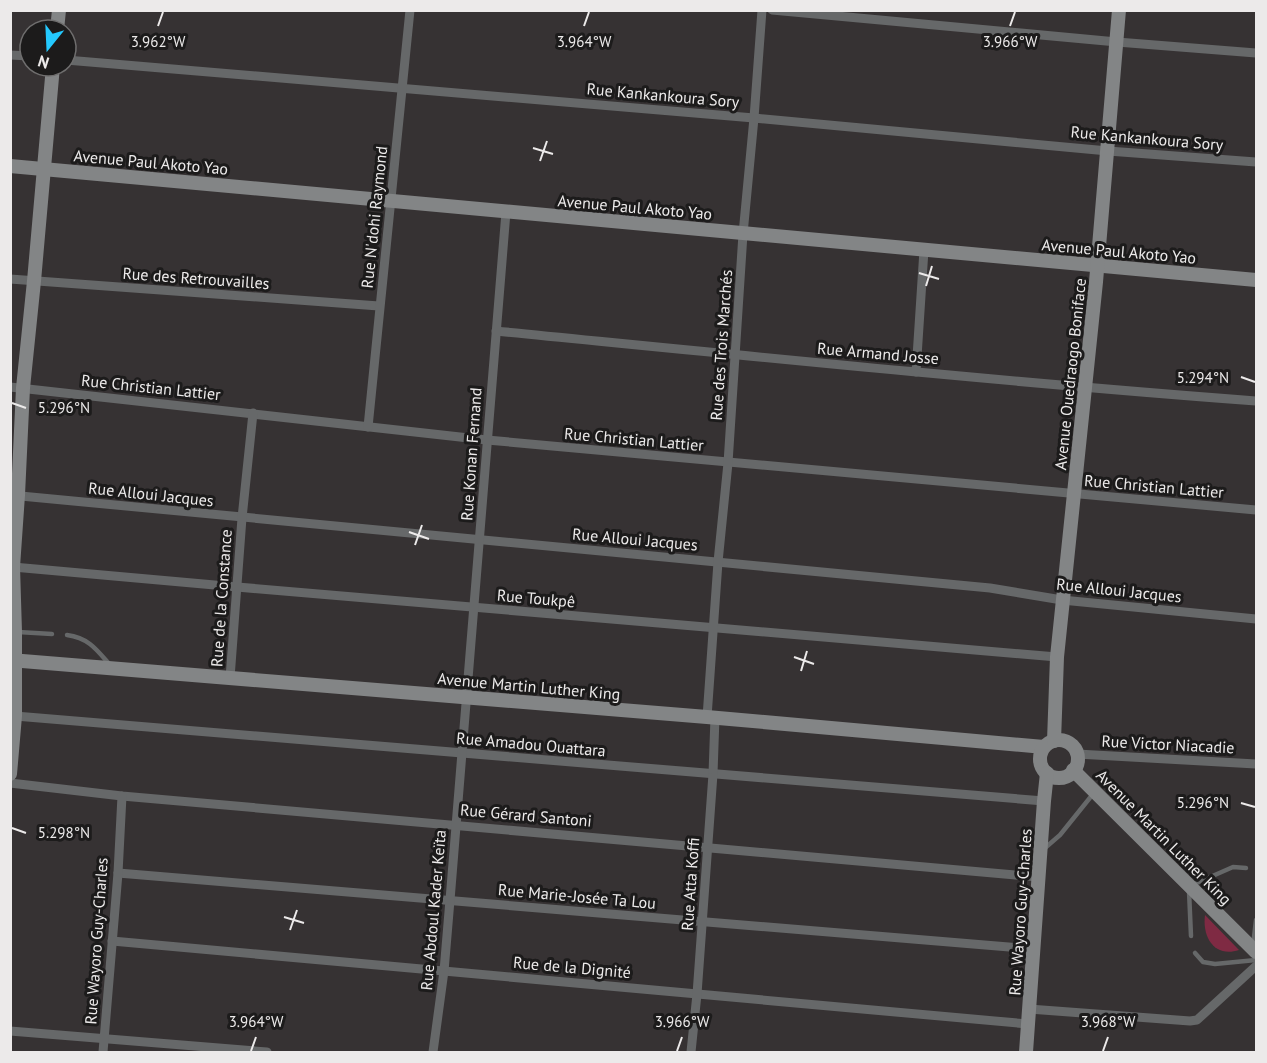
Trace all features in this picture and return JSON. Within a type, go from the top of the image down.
[{"type":"street","name":"Rue N'dohi Raymond","points":[[368,427],[411,10]]},
{"type":"street","name":"Rue des Trois Marchés","points":[[711,717],[718,562],[728,463],[743,234],[762,10]]},
{"type":"street","points":[[772,10],[1257,53]]},
{"type":"street","name":"Avenue Ouedraogo Boniface","points":[[1049,744],[1098,266],[1119,10]]},
{"type":"street","name":"Rue Kankankoura Sory","points":[[78,61],[1257,162]]},
{"type":"street","points":[[10,774],[15,716],[13,567],[16,387],[34,281],[52,78]]},
{"type":"street","name":"Avenue Paul Akoto Yao","points":[[10,166],[1257,280]]},
{"type":"street","name":"Rue Konan Fernand","points":[[467,698],[506,212]]},
{"type":"street","points":[[916,372],[924,250]]},
{"type":"street","name":"Rue des Retrouvailles","points":[[10,279],[379,306]]},
{"type":"street","name":"Rue Armand Josse","points":[[496,330],[1085,388],[1257,400]]},
{"type":"street","name":"Rue Christian Lattier","points":[[16,387],[487,440],[1257,510]]},
{"type":"street","name":"Rue de la Constance","points":[[230,678],[242,518],[253,413]]},
{"type":"street","name":"Rue Alloui Jacques","points":[[14,495],[990,588],[1062,600],[1257,619]]},
{"type":"street","name":"Rue Toukpê","points":[[13,567],[1057,657]]},
{"type":"street","name":"Avenue Martin Luther King","points":[[13,660],[1049,744]]},
{"type":"street","name":"Rue Abdoul Kader Keïta","points":[[433,1053],[444,971],[467,698]]},
{"type":"street","name":"Rue Amadou Ouattara","points":[[15,716],[1044,801]]},
{"type":"street","name":"Rue Atta Koffi","points":[[691,1053],[713,774],[711,717]]},
{"type":"street","points":[[1065,741],[1074,748],[1077,754],[1078,760],[1073,771],[1064,777],[1047,773],[1041,764],[1040,758],[1049,744],[1065,741]]},
{"type":"street","name":"Rue Victor Niacadie","points":[[1077,754],[1257,764]]},
{"type":"street","name":"Avenue Martin Luther King","points":[[1073,771],[1255,954]]},
{"type":"street","name":"Rue Wayoro Guy-Charles","points":[[1026,1053],[1047,773]]},
{"type":"street","name":"Rue Gérard Santoni","points":[[10,783],[1038,877]]},
{"type":"street","name":"Rue Wayoro Guy-Charles","points":[[103,1053],[122,795]]},
{"type":"street","name":"Rue Marie-Josée Ta Lou","points":[[118,873],[1034,949]]},
{"type":"street","name":"Rue de la Dignité","points":[[112,941],[1028,1024]]},
{"type":"street","points":[[1029,1009],[1197,1020],[1257,966]]},
{"type":"street","points":[[10,1031],[221,1051],[267,1053]]},
{"type":"lane","points":[[15,632],[52,634]]},
{"type":"lane","points":[[68,635],[79,637],[90,644],[113,668]]},
{"type":"lane","points":[[1041,852],[1060,835],[1095,792]]},
{"type":"lane","points":[[1191,936],[1189,886],[1233,867],[1246,868]]},
{"type":"lane","points":[[1195,953],[1203,962],[1215,964],[1255,954],[1257,920]]},
{"type":"shaded area","points":[[1205,915],[1239,950],[1223,951],[1212,944],[1206,931]]}]
